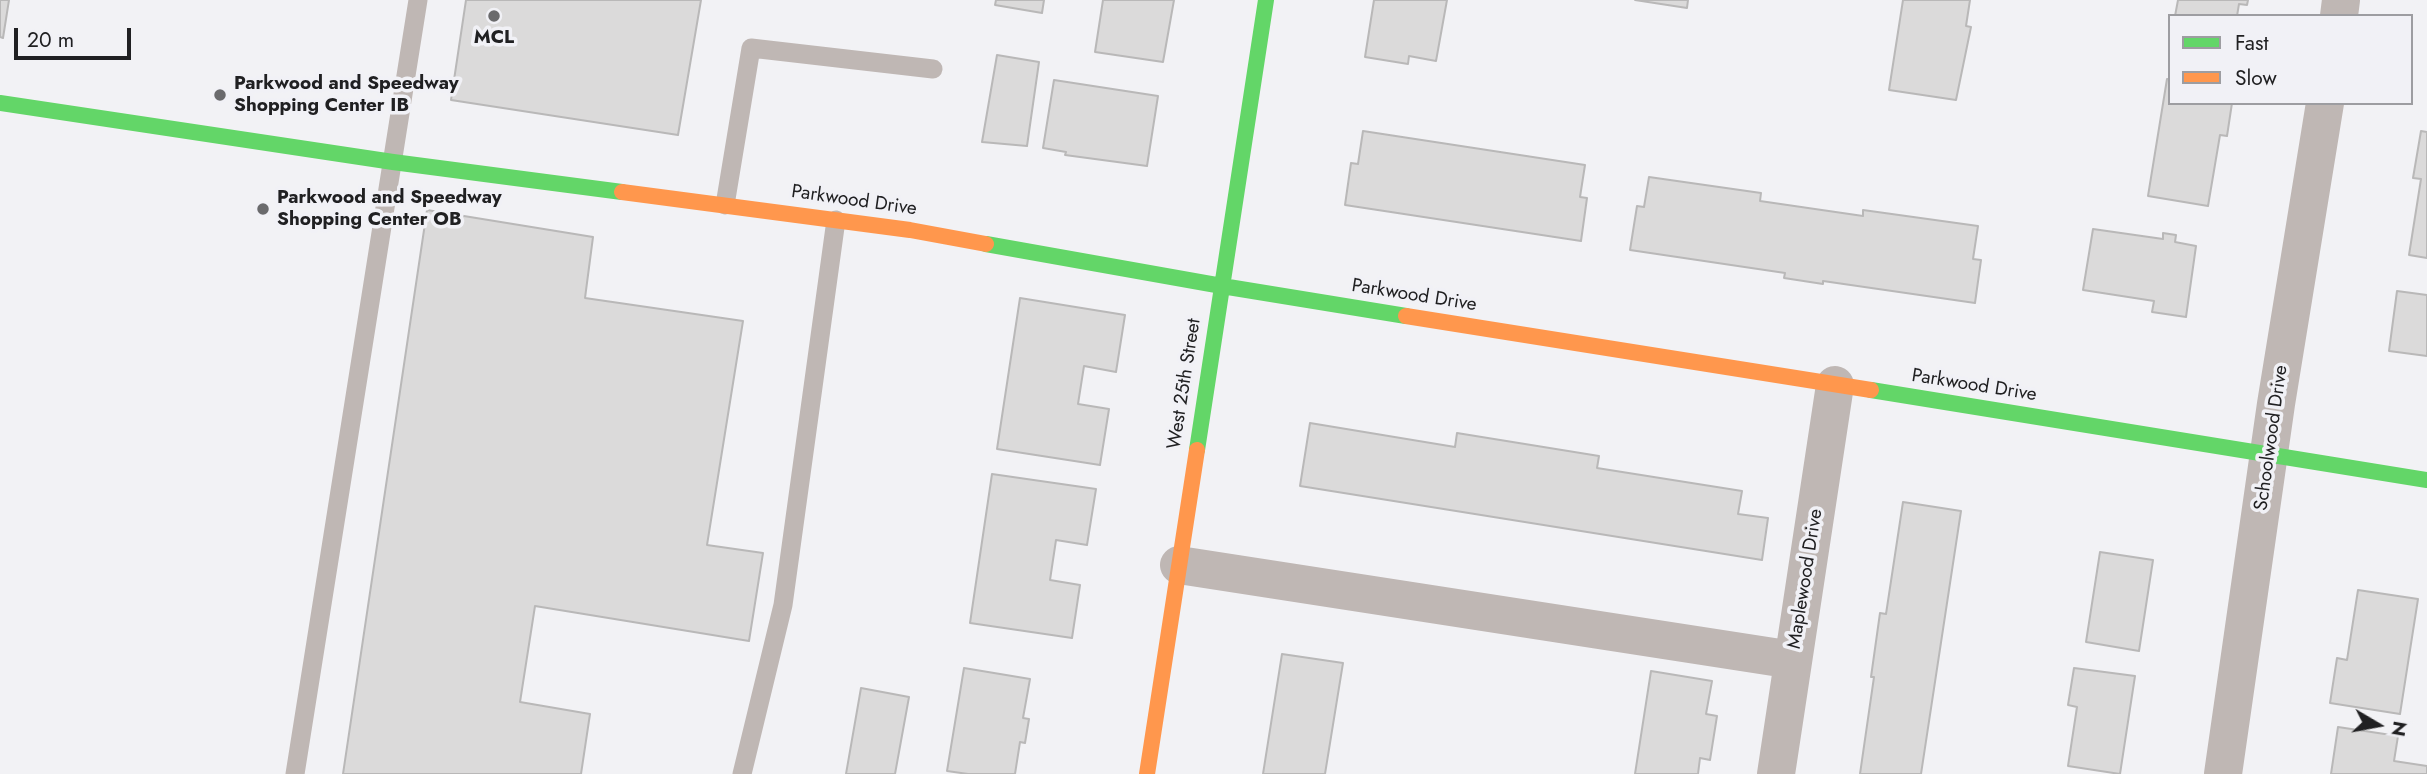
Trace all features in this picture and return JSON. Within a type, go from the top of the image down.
[{"type":"street","name":"West 25th Street","points":[[1147,774],[1266,0]]},
{"type":"street","name":"Parkwood Drive","points":[[0,103],[393,162],[910,230],[1222,286],[2427,480]]},
{"type":"street","name":"Schoolwood Drive","points":[[2222,774],[2325,105]]},
{"type":"street","name":"Maplewood Drive","points":[[1776,774],[1835,385]]},
{"type":"street","points":[[1179,565],[1793,660]]},
{"type":"lane","points":[[295,774],[418,0]]},
{"type":"lane","points":[[726,205],[751,48],[933,69]]},
{"type":"lane","points":[[742,774],[783,605],[836,220]]},
{"type":"building","points":[[0,0],[9,0],[3,38],[0,37]]},
{"type":"building","points":[[466,0],[701,0],[678,135],[451,100]]},
{"type":"building","points":[[996,0],[1044,0],[1042,13],[995,5]]},
{"type":"building","points":[[1103,0],[1174,0],[1163,62],[1095,52]]},
{"type":"building","points":[[1374,0],[1447,0],[1436,61],[1409,56],[1408,64],[1365,57]]},
{"type":"building","points":[[1635,0],[1688,0],[1687,8]]},
{"type":"building","points":[[1903,0],[1970,0],[1966,26],[1971,27],[1956,100],[1889,90]]},
{"type":"building","points":[[2178,0],[2248,0],[2247,5],[2239,4],[2237,14],[2175,14]]},
{"type":"building","points":[[997,55],[1039,62],[1027,146],[982,142]]},
{"type":"building","points":[[2167,79],[2168,105],[2232,105],[2227,136],[2220,135],[2208,206],[2148,196]]},
{"type":"building","points":[[1054,80],[1158,96],[1147,166],[1065,155],[1066,152],[1043,148]]},
{"type":"building","points":[[1363,131],[1585,165],[1580,197],[1587,198],[1581,241],[1345,205],[1351,163],[1358,164]]},
{"type":"building","points":[[2421,131],[2427,132],[2427,258],[2409,255],[2421,179],[2413,178]]},
{"type":"building","points":[[1649,177],[1761,193],[1760,201],[1863,216],[1863,210],[1978,226],[1973,259],[1981,260],[1975,303],[1823,281],[1823,284],[1784,278],[1785,273],[1630,250],[1637,206],[1644,207]]},
{"type":"building","points":[[427,210],[593,237],[585,298],[743,321],[707,545],[763,553],[749,641],[535,606],[520,702],[590,714],[581,774],[343,774]]},
{"type":"building","points":[[2093,229],[2163,239],[2163,233],[2176,235],[2175,242],[2196,246],[2186,317],[2152,312],[2154,301],[2083,290]]},
{"type":"building","points":[[2397,291],[2427,295],[2427,356],[2389,351]]},
{"type":"building","points":[[1020,298],[1125,315],[1116,372],[1084,366],[1078,404],[1109,409],[1100,465],[997,449]]},
{"type":"building","points":[[1310,423],[1455,447],[1457,433],[1599,456],[1597,468],[1742,491],[1738,514],[1768,518],[1762,560],[1300,486]]},
{"type":"building","points":[[992,474],[1096,489],[1087,545],[1056,540],[1050,580],[1080,585],[1072,638],[970,623]]},
{"type":"building","points":[[1903,502],[1961,511],[1921,774],[1860,774],[1880,613],[1886,614]]},
{"type":"building","points":[[2100,552],[2153,560],[2139,651],[2086,642]]},
{"type":"building","points":[[2358,590],[2418,599],[2400,714],[2330,703],[2337,658],[2347,660]]},
{"type":"building","points":[[1282,654],[1343,663],[1325,774],[1263,774]]},
{"type":"building","points":[[964,668],[1030,679],[1023,718],[1029,719],[1025,743],[1020,742],[1015,774],[947,771]]},
{"type":"building","points":[[2074,668],[2135,676],[2120,774],[2068,766],[2077,707],[2068,705]]},
{"type":"building","points":[[1651,671],[1712,681],[1706,714],[1717,716],[1710,760],[1700,758],[1698,774],[1635,774]]},
{"type":"building","points":[[861,688],[909,697],[895,774],[846,774]]},
{"type":"building","points":[[2338,727],[2398,736],[2394,761],[2427,766],[2427,774],[2331,774]]},
{"type":"traffic: fast","points":[[1197,450],[1266,0]]},
{"type":"traffic: fast","points":[[0,103],[393,162],[622,192]]},
{"type":"traffic: fast","points":[[986,244],[1406,316]]},
{"type":"traffic: fast","points":[[1871,390],[2427,480]]},
{"type":"traffic: slow","points":[[622,192],[910,230],[986,244]]},
{"type":"traffic: slow","points":[[1406,316],[1871,390]]},
{"type":"traffic: slow","points":[[1147,774],[1197,450]]},
{"type":"place","name":"MCL","points":[[494,16]]},
{"type":"place","name":"Parkwood and Speedway Shopping Center IB","points":[[220,95]]},
{"type":"place","name":"Parkwood and Speedway Shopping Center OB","points":[[263,209]]}]
